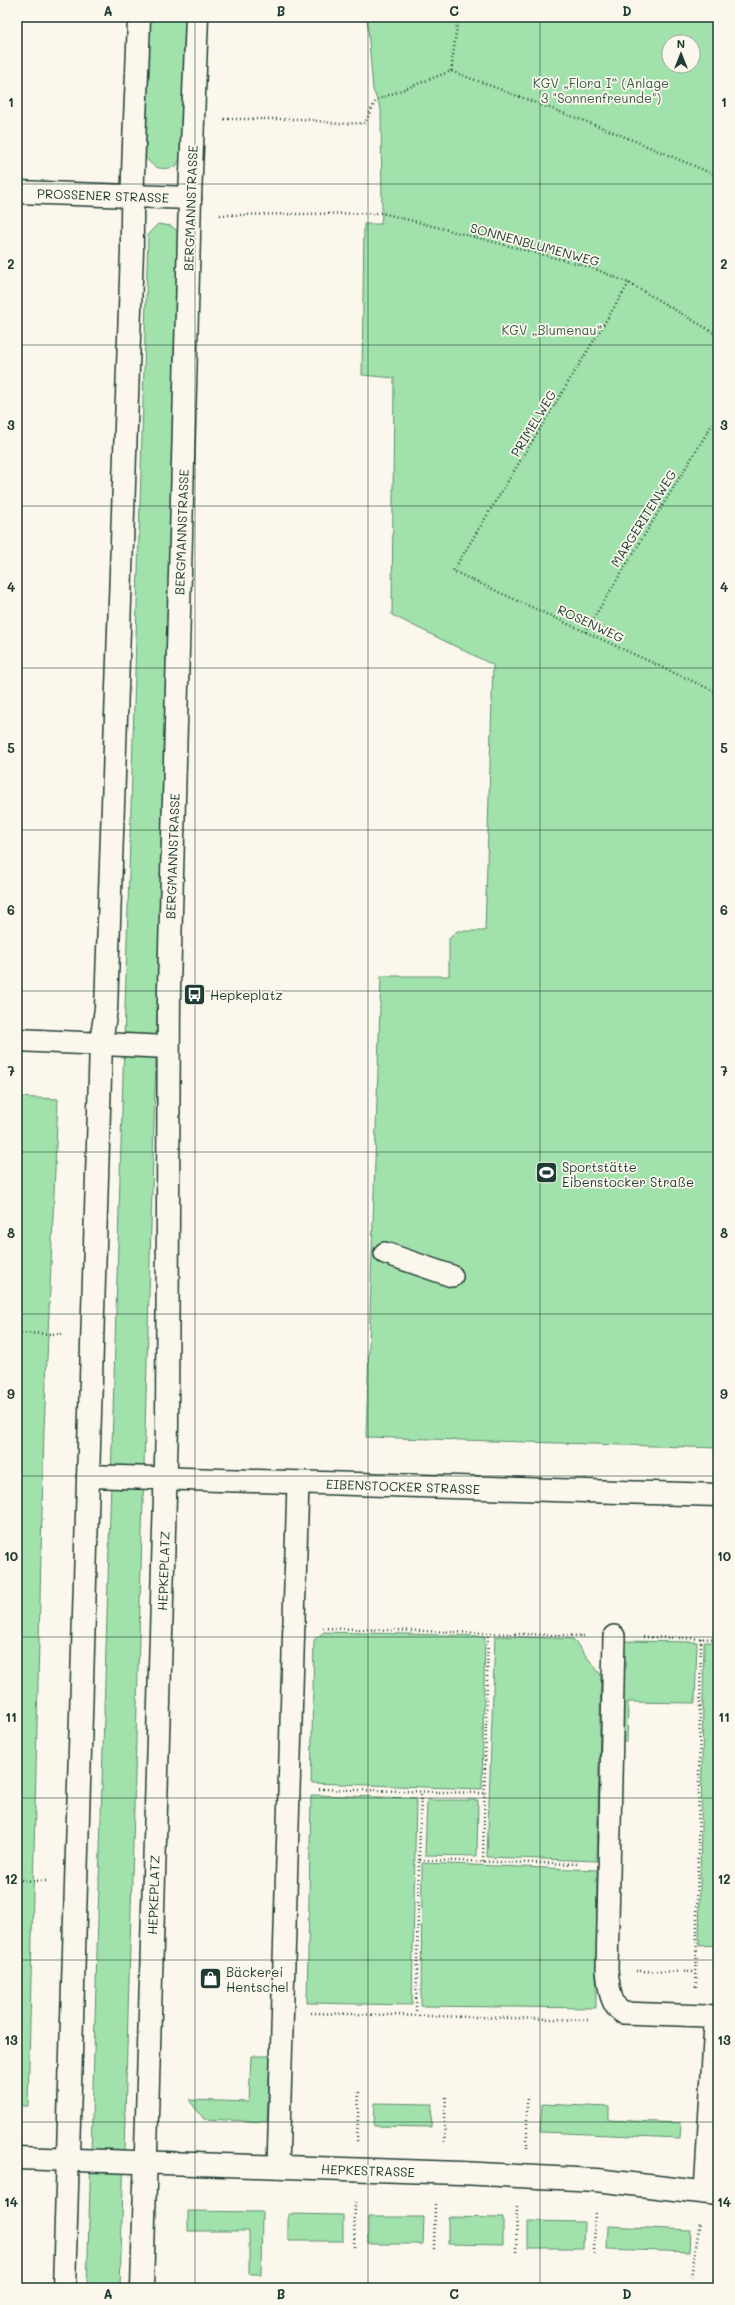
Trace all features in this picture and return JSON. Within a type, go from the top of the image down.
[{"type":"street","points":[[64,2288],[100,1042],[107,992],[139,17]]},
{"type":"street","name":"BERGMANNSTRASSE","points":[[168,1047],[190,206],[197,17]]},
{"type":"street","name":"PROSSENER STRASSE","points":[[17,192],[132,196],[190,206]]},
{"type":"street","points":[[17,1040],[100,1042],[168,1047]]},
{"type":"street","name":"HEPKEPLATZ","points":[[142,2288],[166,1479],[168,1047]]},
{"type":"street","name":"EIBENSTOCKER STRASSE","points":[[88,1476],[718,1495]]},
{"type":"street","name":"HEPKESTRASSE","points":[[17,2158],[522,2176],[596,2180],[711,2193]]},
{"type":"lane","points":[[386,1253],[452,1276]]},
{"type":"lane","points":[[278,2167],[298,1483]]},
{"type":"lane","points":[[614,1636],[606,1970],[611,1996],[616,2009],[623,2012],[712,2018],[715,2024],[711,2193]]},
{"type":"path","points":[[451,71],[458,17]]},
{"type":"path","points":[[193,119],[304,119],[338,124],[364,123],[376,100],[451,71],[611,131],[718,176]]},
{"type":"path","name":"SONNENBLUMENWEG","points":[[190,206],[382,213],[590,268],[629,284],[718,335]]},
{"type":"path","name":"PRIMELWEG","points":[[453,571],[629,284]]},
{"type":"path","name":"MARGERITENWEG","points":[[585,632],[718,415]]},
{"type":"path","name":"ROSENWEG","points":[[453,571],[716,692],[718,688]]},
{"type":"path","points":[[17,1333],[92,1335]]},
{"type":"path","points":[[294,1628],[718,1638]]},
{"type":"path","points":[[483,1862],[488,1633]]},
{"type":"path","points":[[695,2016],[701,1638]]},
{"type":"path","points":[[289,1788],[484,1793]]},
{"type":"path","points":[[416,2015],[421,1792]]},
{"type":"path","points":[[419,1860],[609,1865]]},
{"type":"path","points":[[606,1970],[696,1972]]},
{"type":"path","points":[[282,2012],[615,2020],[623,2012]]},
{"type":"path","points":[[354,2247],[359,2092]]},
{"type":"path","points":[[434,2250],[446,2094]]},
{"type":"path","points":[[516,2252],[527,2096]]},
{"type":"path","points":[[594,2254],[596,2180]]},
{"type":"path","points":[[691,2277],[711,2193]]},
{"type":"green space","points":[[150,17],[186,17],[182,156],[176,166],[162,169],[152,164],[145,157]]},
{"type":"green space","points":[[367,17],[718,17],[718,1448],[366,1437],[381,976],[449,976],[449,939],[457,931],[485,931],[493,665],[392,615],[394,378],[362,375],[364,224],[381,224],[381,109],[373,90]]},
{"type":"green space","points":[[158,224],[171,226],[180,233],[120,2288],[87,2288],[148,234]]},
{"type":"green space","points":[[17,1097],[58,1099],[44,1430],[28,2106],[17,2106]]},
{"type":"green space","points":[[324,1632],[485,1636],[482,1789],[311,1783],[314,1640]]},
{"type":"green space","points":[[495,1636],[573,1639],[601,1675],[597,1861],[487,1857]]},
{"type":"green space","points":[[623,1641],[697,1642],[695,1703],[628,1702],[627,1742],[621,1742]]},
{"type":"green space","points":[[704,1642],[718,1642],[718,1945],[699,1946]]},
{"type":"green space","points":[[311,1795],[416,1798],[412,2005],[307,2003]]},
{"type":"green space","points":[[427,1800],[478,1800],[477,1856],[425,1855]]},
{"type":"green space","points":[[422,1863],[597,1870],[596,2008],[421,2006]]},
{"type":"green space","points":[[251,2056],[270,2056],[267,2122],[204,2119],[189,2100],[249,2102]]},
{"type":"green space","points":[[375,2103],[432,2104],[431,2127],[374,2126]]},
{"type":"green space","points":[[542,2104],[609,2107],[609,2120],[681,2123],[680,2138],[540,2132]]},
{"type":"green space","points":[[188,2211],[262,2212],[261,2274],[249,2274],[249,2231],[188,2231]]},
{"type":"green space","points":[[288,2214],[343,2215],[343,2241],[288,2241]]},
{"type":"green space","points":[[368,2217],[424,2217],[423,2244],[368,2244]]},
{"type":"green space","points":[[448,2217],[503,2218],[503,2245],[448,2244]]},
{"type":"green space","points":[[528,2221],[584,2222],[583,2248],[528,2248]]},
{"type":"green space","points":[[608,2226],[690,2230],[689,2252],[607,2249]]},
{"type":"place","name":"Hepkeplatz","points":[[195,994]]},
{"type":"place","name":"Sportstätte Eibenstocker Straße","points":[[546,1173]]},
{"type":"place","name":"Bäckerei Hentschel","points":[[211,1978]]},
{"type":"park label","name":"KGV „Flora I“ (Anlage 3 \"Sonnenfreunde\")","points":[[601,90]]},
{"type":"park label","name":"KGV „Blumenau“","points":[[552,329]]}]
